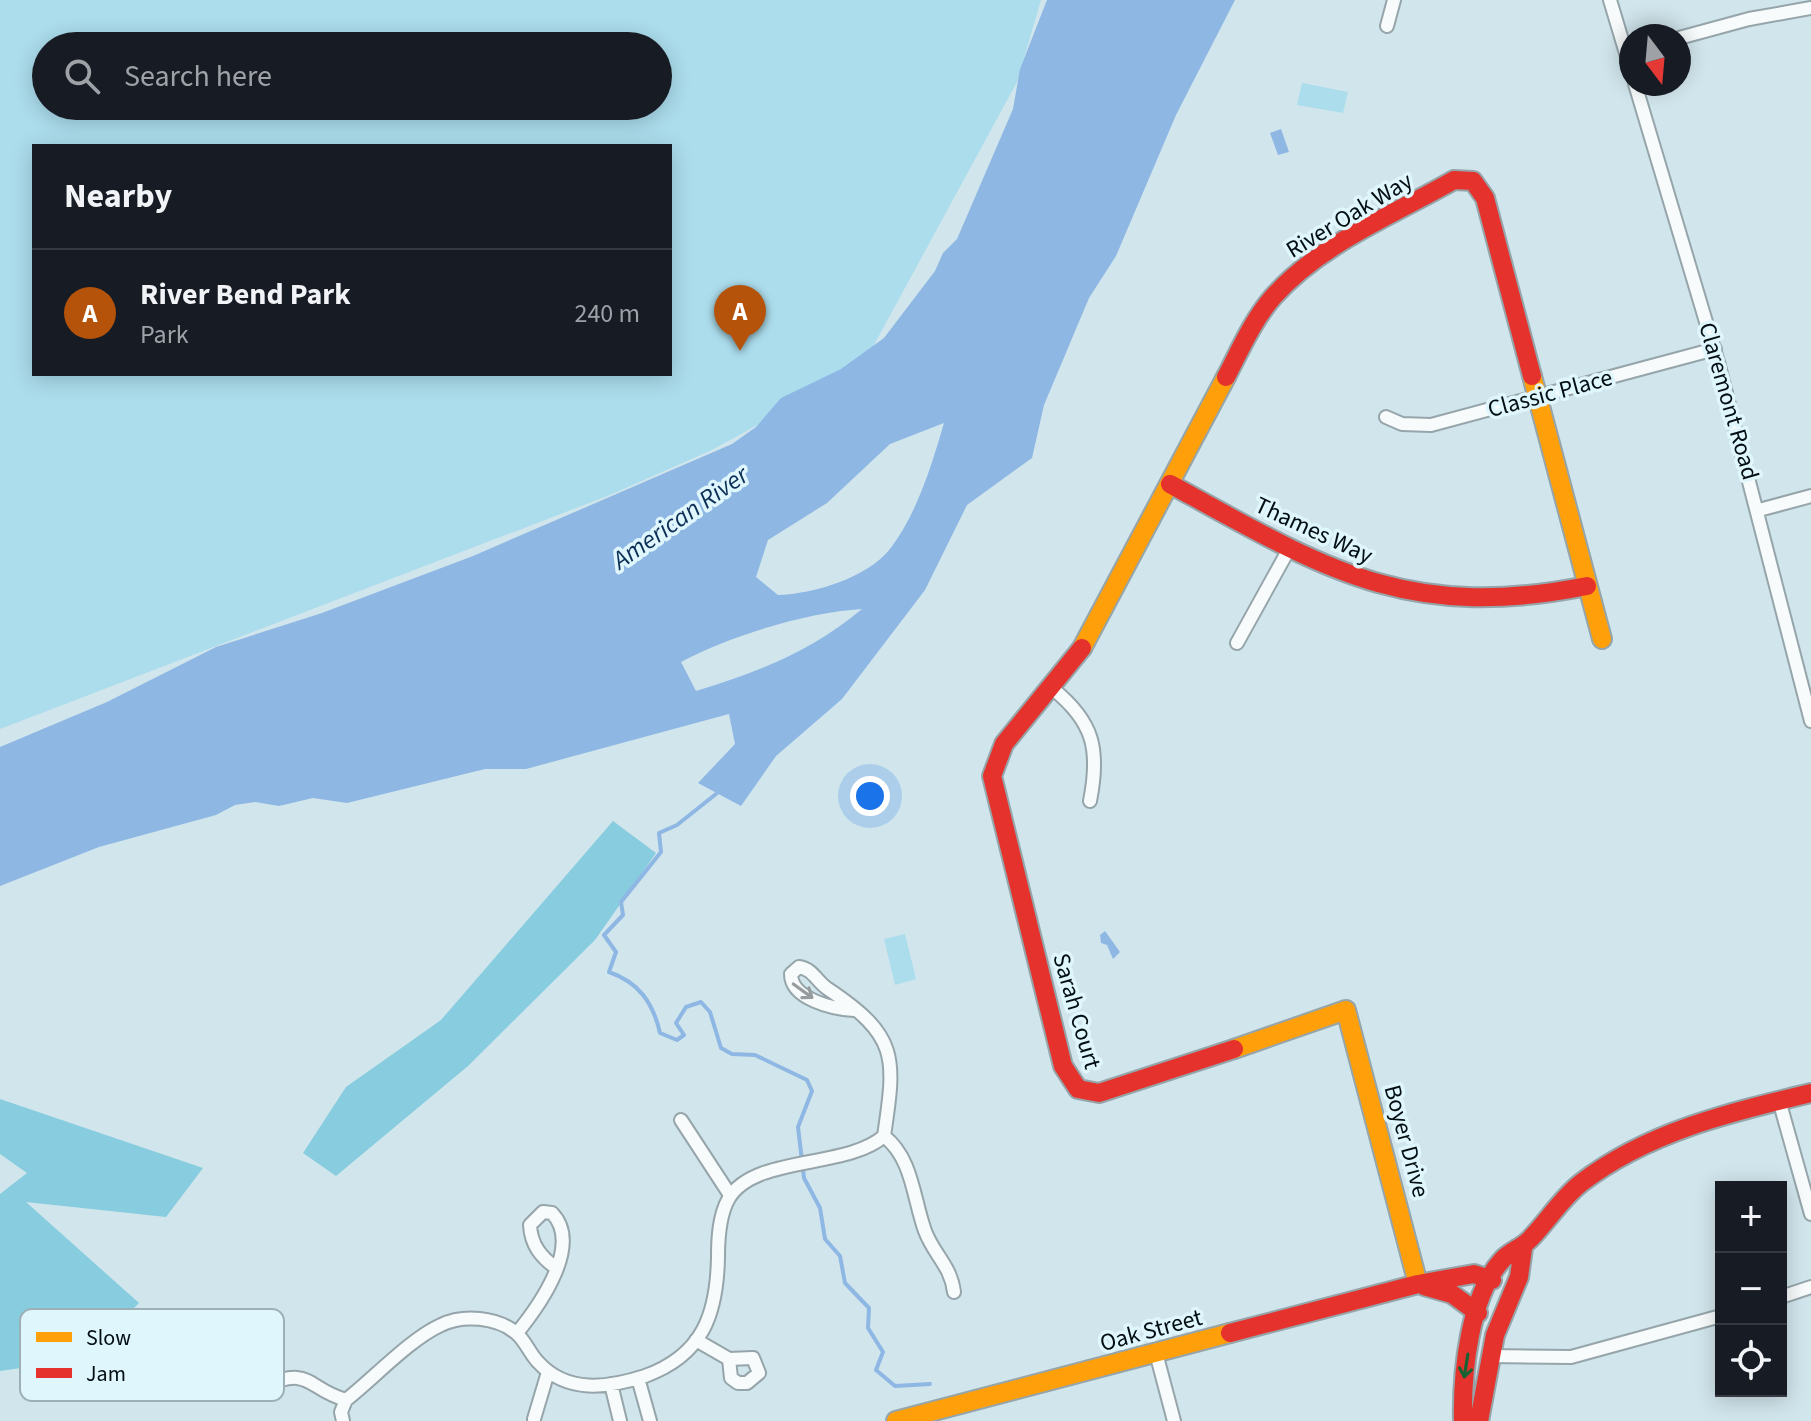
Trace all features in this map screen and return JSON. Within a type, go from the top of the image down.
[{"type":"street","points":[[1387,26],[1394,0]]},
{"type":"street","points":[[1610,0],[1619,26]]},
{"type":"street","points":[[1691,35],[1749,19],[1811,8]]},
{"type":"street","name":"Claremont Road","points":[[1639,96],[1715,349],[1811,721]]},
{"type":"street","name":"River Oak Way","points":[[994,762],[1004,744],[1077,657],[1256,321],[1277,289],[1302,268],[1454,180],[1473,181],[1485,198],[1602,639]]},
{"type":"street","name":"Classic Place","points":[[1386,417],[1402,424],[1431,425],[1715,349]]},
{"type":"street","name":"Thames Way","points":[[1170,484],[1289,549],[1348,577],[1385,589],[1448,600],[1499,600],[1587,586]]},
{"type":"street","points":[[1759,510],[1811,496]]},
{"type":"street","points":[[1237,643],[1289,549]]},
{"type":"street","points":[[1053,689],[1074,707],[1089,730],[1094,768],[1090,801]]},
{"type":"street","name":"Sarah Court","points":[[994,762],[992,776],[1056,1042],[1066,1076],[1075,1088],[1088,1094],[1113,1091],[1346,1010]]},
{"type":"street","points":[[854,1010],[834,1009],[798,991],[791,974],[799,967],[806,968],[871,1022],[884,1040],[892,1063],[884,1136]]},
{"type":"street","name":"Boyer Drive","points":[[1346,1010],[1418,1284]]},
{"type":"street","points":[[1463,1421],[1465,1377],[1478,1313],[1492,1280],[1505,1257],[1523,1248],[1547,1216],[1579,1184],[1631,1151],[1705,1121],[1811,1093]]},
{"type":"street","points":[[1779,1100],[1811,1214]]},
{"type":"street","points":[[681,1120],[730,1195]]},
{"type":"street","points":[[343,1421],[341,1412],[346,1400],[441,1324],[479,1319],[517,1333],[548,1372],[584,1387],[638,1378],[674,1361],[696,1340],[716,1301],[718,1239],[730,1195],[754,1178],[865,1147],[884,1136]]},
{"type":"street","points":[[884,1136],[896,1145],[904,1160],[925,1231],[948,1265],[954,1292]]},
{"type":"street","points":[[1479,1421],[1491,1348],[1525,1263],[1523,1248]]},
{"type":"street","points":[[517,1333],[544,1300],[556,1268]]},
{"type":"street","points":[[1418,1284],[1474,1274],[1492,1280]]},
{"type":"street","points":[[1491,1348],[1486,1325],[1493,1307],[1492,1280]]},
{"type":"street","points":[[1418,1284],[1452,1294],[1478,1313]]},
{"type":"street","name":"Oak Street","points":[[896,1421],[1418,1284]]},
{"type":"street","points":[[1787,1295],[1811,1287]]},
{"type":"street","points":[[1491,1348],[1521,1359],[1571,1357],[1715,1318]]},
{"type":"street","points":[[696,1340],[729,1359]]},
{"type":"street","points":[[1156,1353],[1174,1421]]},
{"type":"street","points":[[534,1419],[548,1372]]},
{"type":"street","points":[[284,1380],[299,1376],[346,1400]]},
{"type":"street","points":[[638,1378],[650,1421]]},
{"type":"street","points":[[611,1384],[620,1421]]},
{"type":"shaded area","points":[[0,0],[1041,0],[1017,82],[862,367],[712,450],[610,495],[0,729]]},
{"type":"shaded area","points":[[1302,83],[1348,92],[1343,113],[1297,105]]},
{"type":"shaded area","points":[[613,821],[656,853],[595,940],[468,1066],[336,1176],[303,1153],[346,1087],[441,1020]]},
{"type":"shaded area","points":[[905,934],[916,979],[895,985],[884,939]]},
{"type":"shaded area","points":[[0,1099],[203,1168],[166,1217],[26,1202],[139,1303],[133,1309],[20,1309],[20,1368],[0,1371],[0,1194],[27,1173],[0,1154]]},
{"type":"water","name":"American River","points":[[1047,0],[1235,0],[1176,115],[1116,256],[1089,298],[1044,405],[1032,458],[967,505],[925,590],[842,699],[776,756],[741,806],[698,783],[735,744],[729,714],[526,769],[485,769],[347,803],[313,798],[279,806],[255,802],[235,805],[216,815],[99,847],[0,886],[0,747],[107,702],[216,647],[322,613],[473,556],[732,444],[756,427],[781,398],[841,369],[884,338],[935,271],[943,253],[957,239],[1013,109],[1020,69]],"holes":[[[944,423],[916,505],[900,535],[880,559],[854,576],[823,588],[792,594],[778,595],[756,577],[768,540],[827,503],[890,444]],[[862,609],[824,637],[784,659],[696,691],[681,662],[722,643],[769,627],[818,615]]]},
{"type":"water","points":[[1281,129],[1289,152],[1278,155],[1270,133]]},
{"type":"water","points":[[1105,931],[1120,952],[1113,959],[1107,945],[1101,943],[1100,935]]},
{"type":"waterway","points":[[721,790],[677,825],[659,833],[661,852],[621,902],[623,915],[604,935],[616,952],[609,972],[628,981],[643,995],[660,1033],[677,1040],[684,1035],[676,1023],[686,1007],[701,1002],[710,1012],[721,1048],[732,1054],[755,1055],[807,1080],[812,1091],[798,1127],[804,1178],[820,1208],[825,1239],[840,1256],[845,1283],[869,1308],[868,1328],[883,1352],[876,1370],[895,1386],[930,1384]]},
{"type":"traffic: slow","points":[[1532,376],[1602,639]]},
{"type":"traffic: slow","points":[[1082,648],[1226,377]]},
{"type":"traffic: slow","points":[[1234,1049],[1346,1010],[1418,1284]]},
{"type":"traffic: slow","points":[[896,1421],[1230,1333]]},
{"type":"traffic: jam","points":[[1226,377],[1259,315],[1292,278],[1335,245],[1454,180],[1473,181],[1485,198],[1532,376]]},
{"type":"traffic: jam","points":[[1170,484],[1321,563],[1368,580],[1416,592],[1467,597],[1523,595],[1587,586]]},
{"type":"traffic: jam","points":[[1082,648],[1004,744],[992,776],[1063,1066],[1078,1089],[1099,1093],[1234,1049]]},
{"type":"traffic: jam","points":[[1463,1421],[1470,1336],[1482,1293],[1491,1274],[1503,1259],[1529,1240],[1574,1189],[1607,1165],[1662,1137],[1720,1116],[1811,1093]]},
{"type":"traffic: jam","points":[[1479,1421],[1495,1335],[1519,1277],[1523,1248]]},
{"type":"traffic: jam","points":[[1230,1333],[1418,1284],[1474,1274],[1492,1280]]},
{"type":"traffic: jam","points":[[1424,1286],[1452,1294],[1478,1313]]},
{"type":"place","name":"River Bend Park","points":[[740,351]]}]
